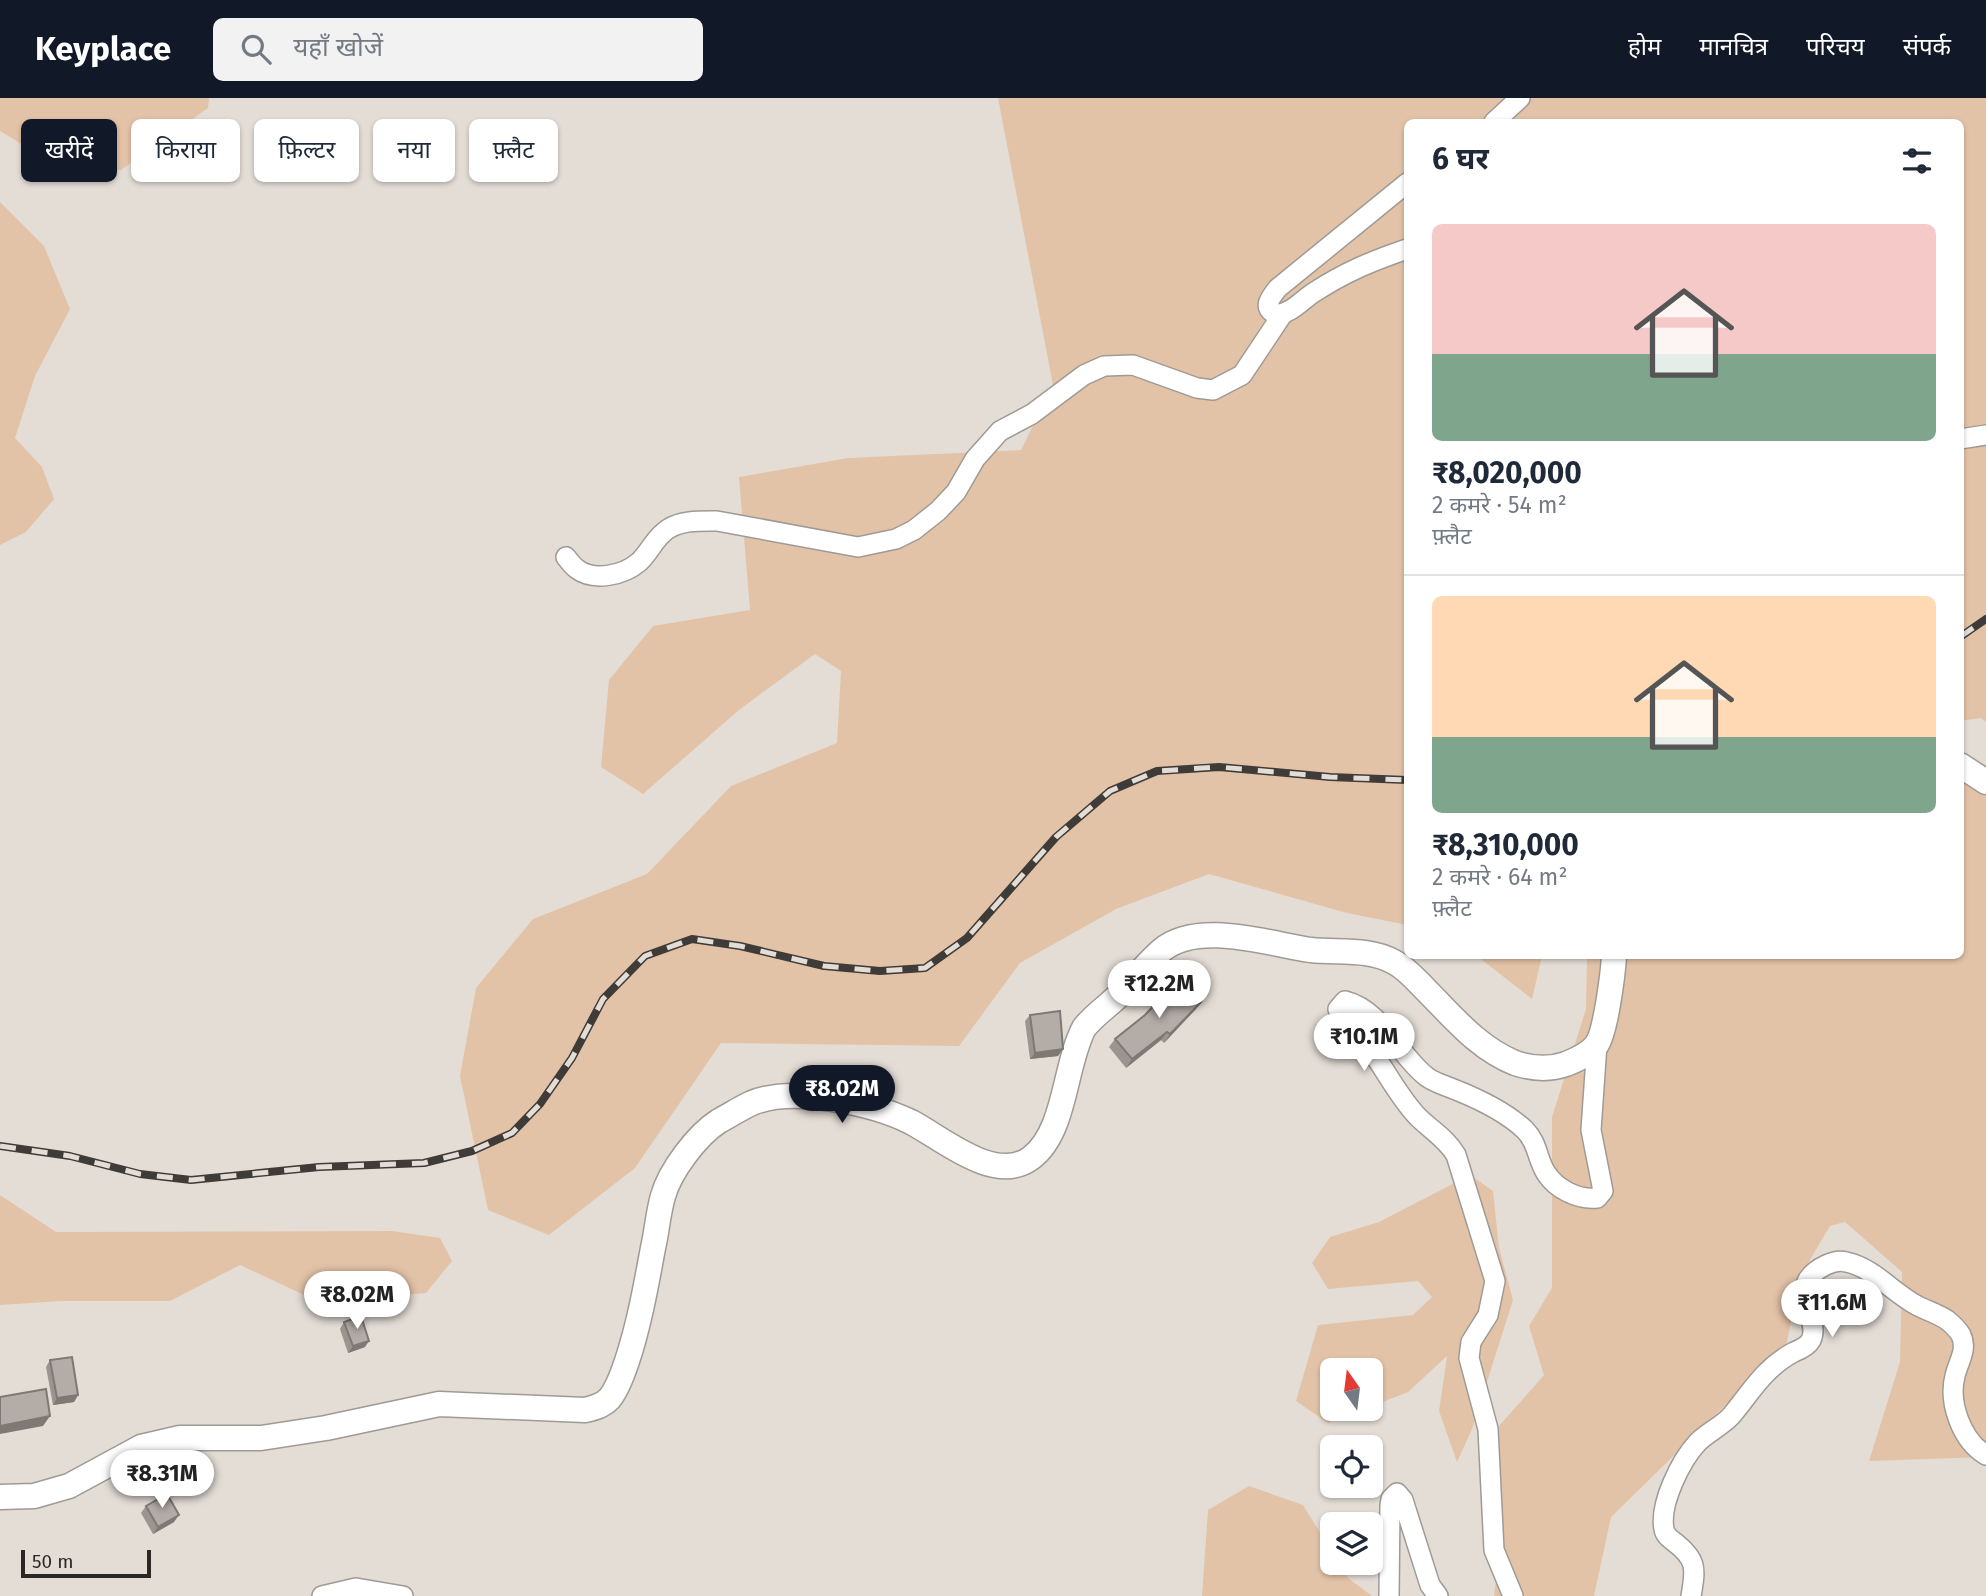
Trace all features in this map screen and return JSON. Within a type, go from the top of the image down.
[{"type":"main road","points":[[1964,768],[1986,782]]},
{"type":"main road","points":[[0,1497],[34,1496],[69,1486],[141,1447],[180,1438],[261,1437],[326,1428],[439,1404],[585,1410],[598,1407],[609,1399],[622,1374],[632,1343],[663,1195],[684,1156],[716,1123],[753,1102],[785,1096],[815,1097],[867,1106],[911,1122],[951,1147],[986,1162],[1001,1167],[1017,1165],[1032,1158],[1052,1133],[1084,1028],[1163,948],[1181,939],[1201,935],[1223,936],[1321,951],[1376,954],[1396,963],[1464,1030],[1498,1056],[1524,1066],[1555,1068],[1577,1059],[1597,1044],[1614,959]]},
{"type":"street","points":[[1497,119],[1520,98]]},
{"type":"street","points":[[1282,315],[1272,312],[1268,305],[1278,288],[1404,185]]},
{"type":"street","points":[[566,557],[578,570],[595,577],[622,572],[638,564],[668,529],[697,521],[717,522],[858,547],[896,540],[939,511],[956,492],[975,458],[1000,431],[1039,410],[1084,375],[1104,366],[1133,365],[1197,388],[1213,390],[1242,375],[1282,315],[1337,277],[1365,263],[1404,250]]},
{"type":"street","points":[[1964,438],[1986,435]]},
{"type":"street","points":[[1513,1596],[1494,1550],[1488,1429],[1469,1358],[1471,1342],[1488,1315],[1495,1281],[1451,1146],[1418,1118],[1404,1101],[1380,1061],[1338,1009],[1345,1001],[1353,1004],[1384,1028],[1426,1076],[1504,1114],[1532,1139],[1546,1174],[1558,1186],[1572,1194],[1590,1199],[1597,1198],[1603,1191],[1591,1130],[1597,1044]]},
{"type":"street","points":[[1691,1596],[1693,1561],[1689,1554],[1667,1537],[1663,1527],[1664,1510],[1672,1486],[1688,1455],[1700,1441],[1730,1418],[1768,1370],[1781,1359],[1807,1345],[1812,1332],[1805,1284],[1811,1275],[1828,1264],[1849,1262],[1917,1306],[1940,1315],[1961,1334],[1965,1347],[1955,1375],[1954,1400],[1968,1440],[1986,1455]]},
{"type":"street","points":[[1389,1596],[1390,1506],[1391,1499],[1397,1493],[1403,1500],[1430,1585],[1438,1596]]},
{"type":"street","points":[[322,1596],[356,1588],[403,1596]]},
{"type":"shaded area","points":[[0,98],[209,98],[208,108],[193,119],[131,119],[131,163],[121,170],[117,170],[117,119],[21,119],[21,144],[0,131]]},
{"type":"shaded area","points":[[998,98],[1986,98],[1986,722],[1981,718],[1964,720],[1964,119],[1404,119],[1404,924],[1347,913],[1209,874],[1116,909],[1020,963],[959,1046],[721,1043],[635,1168],[549,1235],[488,1210],[460,1076],[476,988],[533,919],[647,874],[731,786],[837,743],[841,671],[815,654],[739,710],[643,794],[601,767],[609,680],[653,626],[750,610],[739,477],[848,458],[1021,450],[1053,385]]},
{"type":"shaded area","points":[[0,202],[44,246],[70,309],[35,376],[15,438],[42,467],[54,499],[26,532],[0,545]]},
{"type":"shaded area","points":[[1964,783],[1986,796],[1986,1457],[1869,1461],[1900,1362],[1902,1272],[1845,1222],[1830,1226],[1801,1275],[1786,1346],[1611,1517],[1594,1596],[1494,1596],[1496,1580],[1491,1435],[1544,1375],[1529,1326],[1552,1288],[1552,1117],[1586,1009],[1587,959],[1964,959]]},
{"type":"shaded area","points":[[1481,959],[1541,959],[1532,999]]},
{"type":"shaded area","points":[[1470,1175],[1493,1191],[1499,1248],[1513,1300],[1472,1429],[1457,1462],[1439,1411],[1447,1356],[1408,1392],[1383,1402],[1383,1358],[1320,1358],[1320,1418],[1296,1401],[1318,1325],[1413,1315],[1432,1297],[1418,1281],[1328,1289],[1312,1263],[1330,1237],[1379,1222]]},
{"type":"shaded area","points":[[0,1195],[56,1232],[392,1231],[440,1238],[452,1261],[426,1293],[319,1302],[240,1265],[170,1301],[61,1301],[0,1305]]},
{"type":"shaded area","points":[[1249,1486],[1303,1505],[1320,1533],[1320,1575],[1346,1575],[1372,1596],[1202,1596],[1208,1510]]},
{"type":"building","points":[[1178,980],[1201,1002],[1170,1034],[1167,1032],[1132,1059],[1115,1039],[1145,1015]]},
{"type":"building","points":[[1060,1011],[1063,1049],[1035,1053],[1030,1015]]},
{"type":"building","points":[[361,1316],[369,1341],[353,1346],[344,1322]]},
{"type":"building","points":[[72,1357],[78,1395],[57,1398],[50,1360]]},
{"type":"building","points":[[46,1389],[50,1416],[0,1426],[0,1397]]},
{"type":"building","points":[[167,1494],[179,1515],[158,1527],[146,1506]]},
{"type":"railway","points":[[1964,634],[1986,619]]},
{"type":"railway","points":[[0,1146],[70,1156],[140,1174],[191,1180],[319,1167],[424,1163],[472,1151],[512,1133],[540,1104],[572,1058],[603,999],[645,956],[692,939],[740,946],[824,966],[880,971],[925,968],[967,938],[1056,837],[1110,791],[1157,771],[1219,767],[1330,777],[1404,780]]}]
